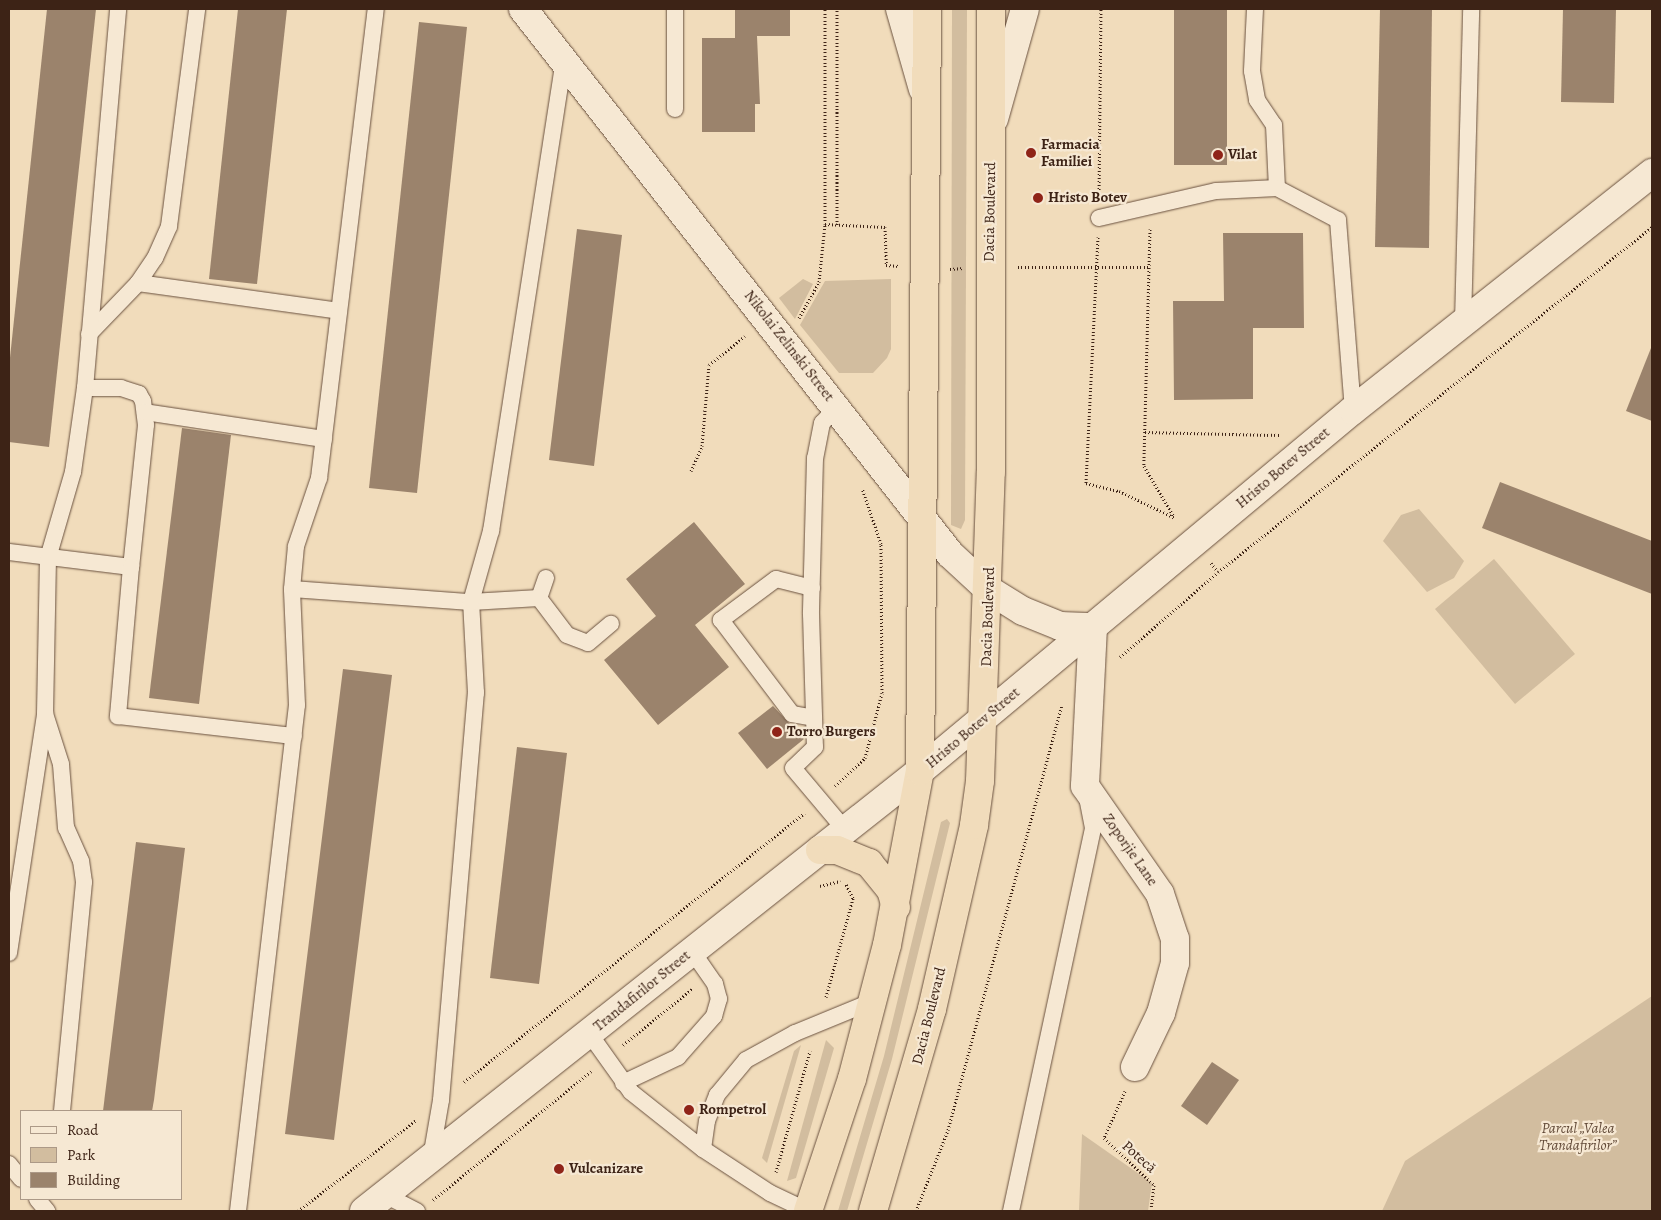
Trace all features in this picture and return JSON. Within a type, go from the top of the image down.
[{"type":"highway","points":[[808,1211],[872,1001],[896,907],[920,771],[927,9]]},
{"type":"highway","name":"Dacia Boulevard","points":[[873,1211],[932,1009],[974,825],[985,719],[989,590],[991,9]]},
{"type":"highway","points":[[820,850],[837,850],[869,863],[891,890],[896,907]]},
{"type":"main road","name":"Nikolai Zelinski Street","points":[[523,9],[787,342],[922,522],[989,590],[1023,611],[1060,626],[1093,628]]},
{"type":"main road","points":[[900,9],[925,96]]},
{"type":"main road","points":[[991,130],[1025,9]]},
{"type":"main road","name":"Hristo Botev Street","points":[[920,771],[985,719],[1353,410],[1652,173]]},
{"type":"main road","points":[[1085,786],[1093,628]]},
{"type":"main road","name":"Trandafirilor Street","points":[[364,1211],[920,771]]},
{"type":"main road","name":"Zoporjie Lane","points":[[1085,786],[1160,894],[1175,939],[1175,963],[1162,1013],[1136,1067]]},
{"type":"lane","points":[[9,953],[45,714],[48,558],[73,472],[85,388],[118,9]]},
{"type":"lane","points":[[89,334],[138,283],[155,258],[169,226],[197,9]]},
{"type":"lane","points":[[238,1211],[297,705],[292,589],[296,546],[319,478],[376,9]]},
{"type":"lane","points":[[675,9],[676,109]]},
{"type":"lane","points":[[1255,9],[1252,71],[1257,100],[1274,125],[1277,188]]},
{"type":"lane","points":[[1463,322],[1471,9]]},
{"type":"lane","points":[[431,1158],[441,1100],[476,693],[471,602],[491,531],[564,61]]},
{"type":"lane","points":[[1099,218],[1216,191],[1277,188],[1338,220],[1353,410]]},
{"type":"lane","points":[[138,283],[340,311]]},
{"type":"lane","points":[[85,388],[132,391],[139,394],[145,412],[118,716],[294,736]]},
{"type":"lane","points":[[837,407],[822,423],[815,458],[812,588],[815,747],[793,768],[817,802],[846,831]]},
{"type":"lane","points":[[145,412],[324,439]]},
{"type":"lane","points":[[9,552],[131,567]]},
{"type":"lane","points":[[539,598],[546,578]]},
{"type":"lane","points":[[812,588],[776,579],[721,620],[792,714],[814,718]]},
{"type":"lane","points":[[292,589],[471,602],[539,598]]},
{"type":"lane","points":[[539,598],[568,635],[588,643],[611,624]]},
{"type":"lane","points":[[45,714],[61,764],[66,828],[81,861],[84,882],[62,1110]]},
{"type":"lane","points":[[1010,1211],[1093,828],[1085,786]]},
{"type":"lane","points":[[624,1083],[678,1057],[714,1016],[720,999],[716,984],[692,951]]},
{"type":"lane","points":[[703,1149],[707,1121],[717,1095],[746,1060],[795,1033],[872,1001]]},
{"type":"lane","points":[[589,1033],[624,1083],[703,1149],[770,1193],[808,1211]]},
{"type":"lane","points":[[9,1164],[20,1178]]},
{"type":"lane","points":[[385,1194],[417,1211]]},
{"type":"lane","points":[[38,1200],[47,1211]]},
{"type":"path","points":[[787,342],[820,274],[825,224],[825,9]]},
{"type":"path","points":[[837,9],[837,225]]},
{"type":"path","points":[[1101,9],[1099,218],[1086,483],[1119,490],[1175,518]]},
{"type":"path","points":[[1151,206],[1144,466],[1175,518],[1218,572]]},
{"type":"path","points":[[916,1211],[948,1130],[1058,709],[1218,572],[1652,227]]},
{"type":"path","points":[[1028,267],[1096,264],[1149,267]]},
{"type":"path","points":[[691,471],[702,446],[710,365],[751,331]]},
{"type":"path","points":[[1145,432],[1322,436]]},
{"type":"path","points":[[298,1211],[817,802],[865,758],[882,693],[881,544],[858,478]]},
{"type":"path","name":"Potecă","points":[[1136,1067],[1104,1138],[1154,1185],[1150,1211]]},
{"type":"green space","points":[[952,9],[967,9],[965,520],[961,529],[951,525]]},
{"type":"green space","points":[[803,279],[813,284],[795,319],[779,298]]},
{"type":"green space","points":[[891,279],[891,349],[887,358],[873,373],[839,373],[800,325],[825,281]]},
{"type":"green space","points":[[1419,509],[1464,561],[1454,578],[1427,592],[1383,541],[1401,515]]},
{"type":"green space","points":[[1494,559],[1575,654],[1515,704],[1435,609]]},
{"type":"green space","points":[[947,819],[950,823],[892,1059],[847,1211],[838,1211],[884,1056],[941,822]]},
{"type":"green space","name":"Parcul „Valea Trandafirilor”","points":[[1652,996],[1652,1211],[1382,1211],[1405,1161]]},
{"type":"green space","points":[[826,1040],[834,1048],[796,1178],[787,1181]]},
{"type":"green space","points":[[801,1045],[767,1163],[762,1158],[794,1051]]},
{"type":"green space","points":[[1082,1134],[1152,1183],[1148,1211],[1079,1211]]},
{"type":"building","points":[[47,9],[96,9],[49,447],[9,442],[9,367]]},
{"type":"building","points":[[238,9],[287,9],[257,284],[209,279]]},
{"type":"building","points":[[735,9],[790,9],[790,36],[757,36],[760,104],[755,104],[755,132],[702,132],[702,38],[735,38]]},
{"type":"building","points":[[1174,9],[1227,9],[1227,165],[1174,165]]},
{"type":"building","points":[[1380,9],[1432,9],[1429,248],[1375,247]]},
{"type":"building","points":[[1563,9],[1616,9],[1614,103],[1561,102]]},
{"type":"building","points":[[419,22],[467,27],[417,493],[369,488]]},
{"type":"building","points":[[577,229],[622,235],[594,466],[549,460]]},
{"type":"building","points":[[1223,233],[1303,233],[1304,328],[1253,328],[1253,399],[1174,400],[1173,301],[1224,301]]},
{"type":"building","points":[[1652,348],[1652,421],[1626,411]]},
{"type":"building","points":[[182,428],[231,435],[199,704],[149,698]]},
{"type":"building","points":[[1500,482],[1652,541],[1652,594],[1482,528]]},
{"type":"building","points":[[694,522],[745,584],[695,625],[729,667],[658,725],[604,660],[656,616],[626,579]]},
{"type":"building","points":[[343,669],[392,675],[334,1140],[285,1134]]},
{"type":"building","points":[[773,706],[804,739],[767,769],[738,733]]},
{"type":"building","points":[[517,747],[567,753],[539,984],[490,978]]},
{"type":"building","points":[[136,842],[185,848],[152,1110],[103,1110]]},
{"type":"building","points":[[1212,1062],[1239,1080],[1207,1125],[1181,1106]]},
{"type":"place","name":"Farmacia Familiei","points":[[1031,153]]},
{"type":"place","name":"Vilat","points":[[1218,155]]},
{"type":"place","name":"Hristo Botev","points":[[1038,198]]},
{"type":"place","name":"Torro Burgers","points":[[777,732]]},
{"type":"place","name":"Rompetrol","points":[[689,1110]]},
{"type":"place","name":"Vulcanizare","points":[[559,1169]]}]
